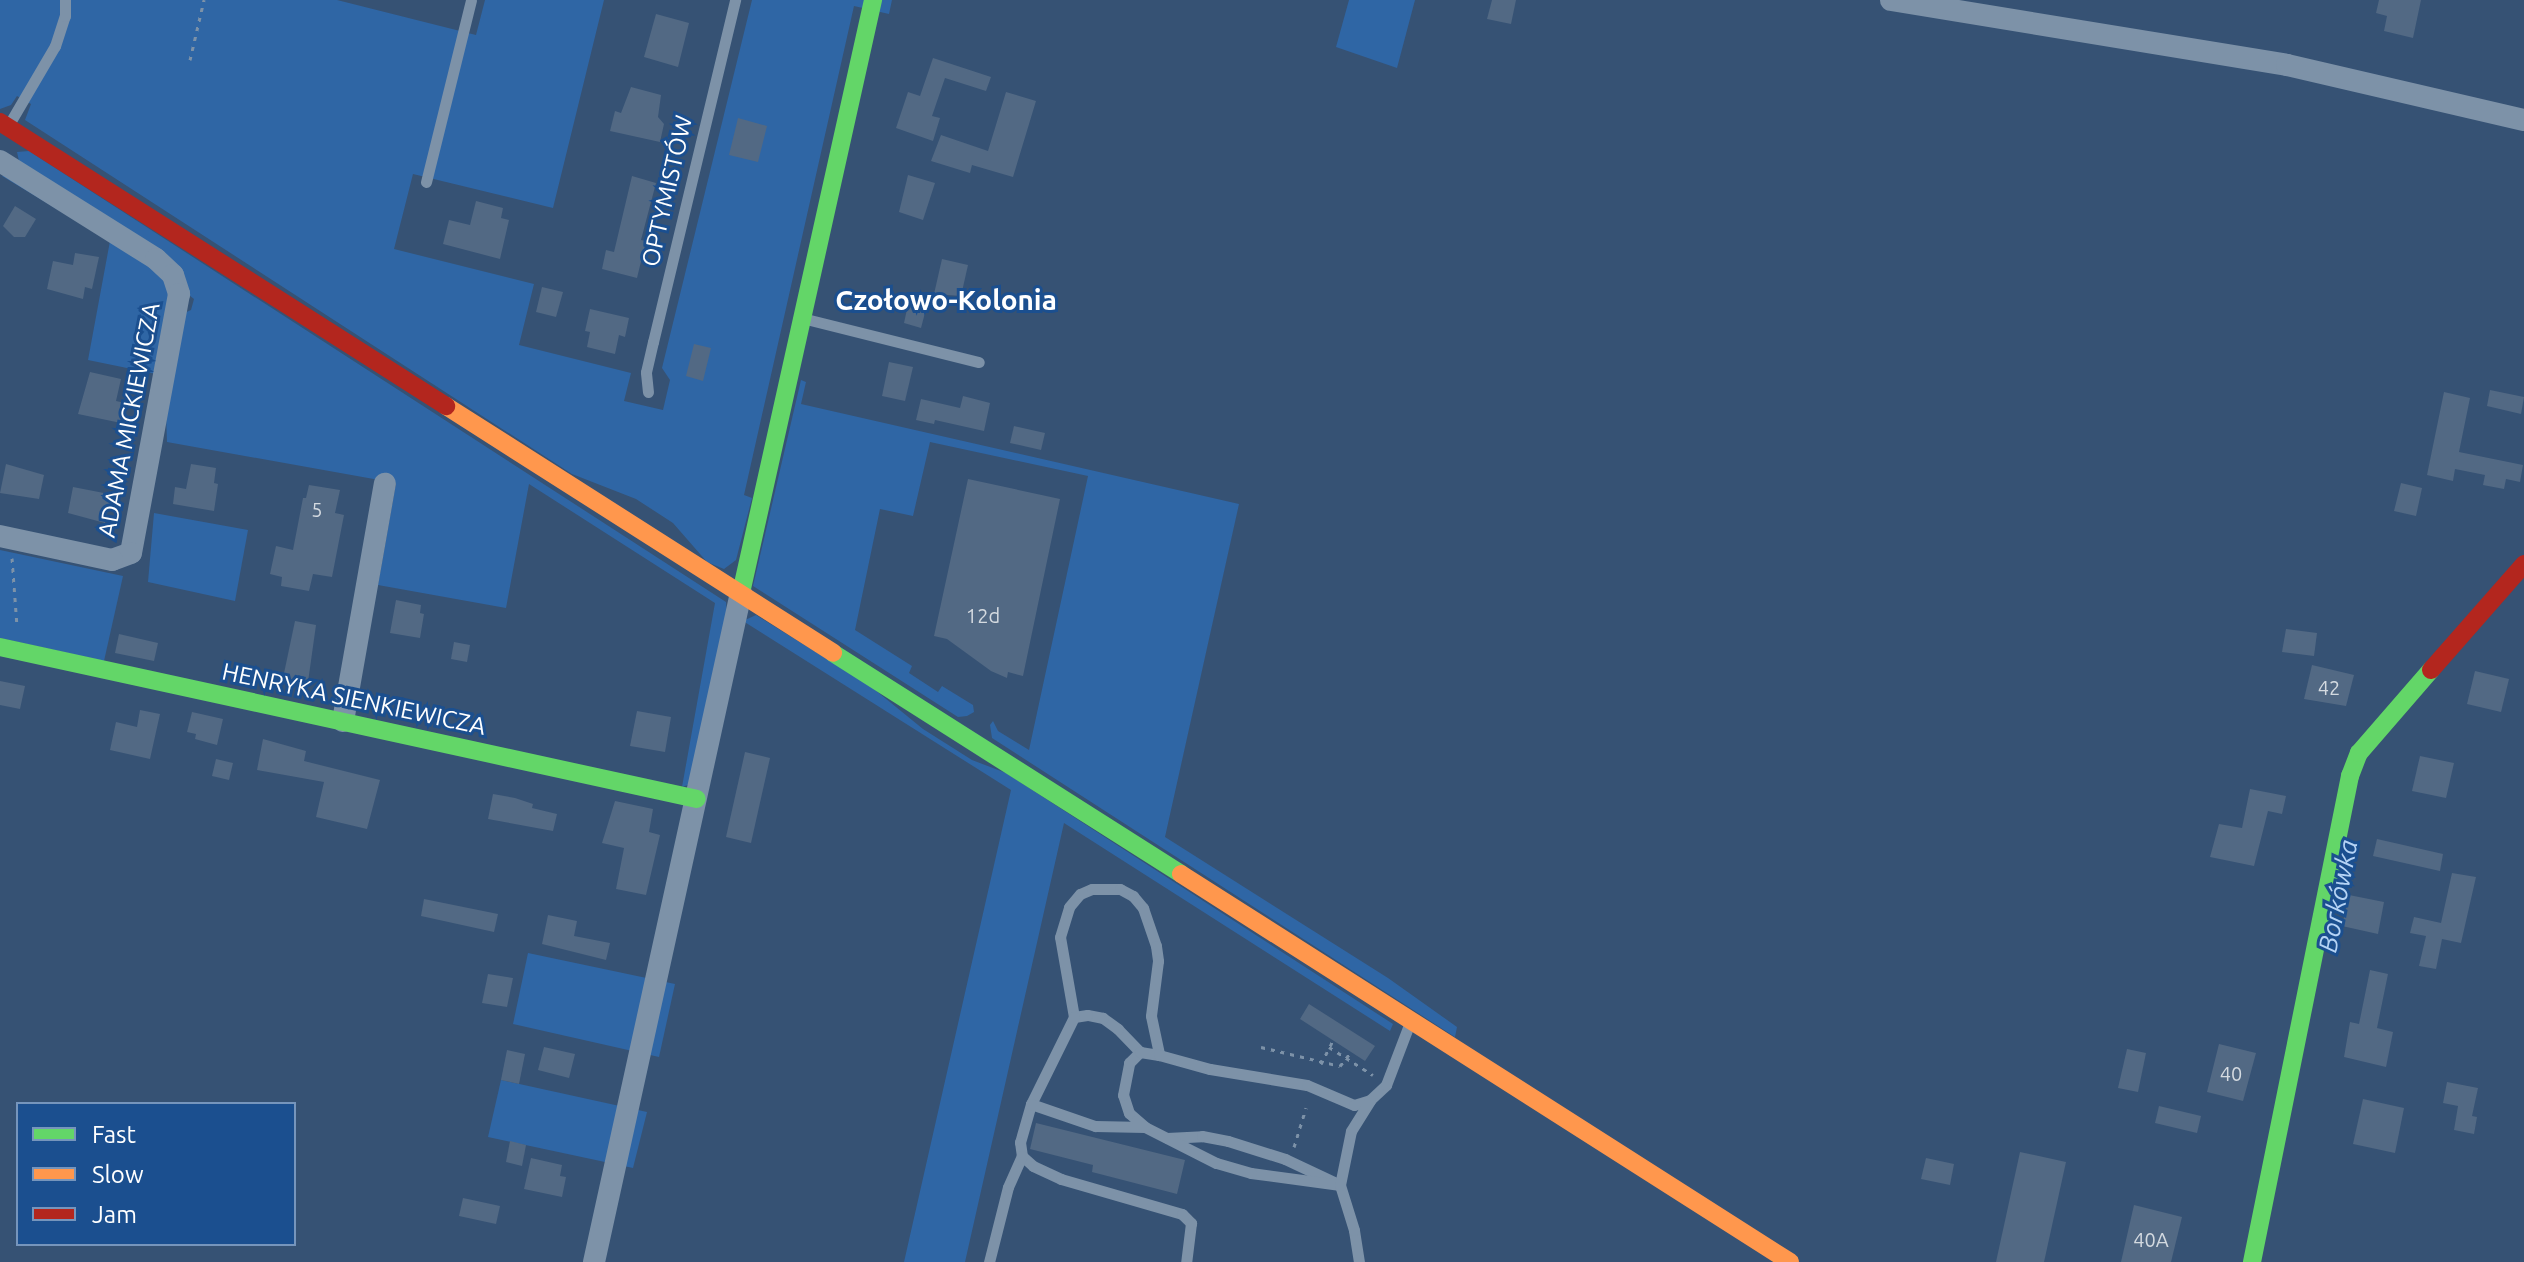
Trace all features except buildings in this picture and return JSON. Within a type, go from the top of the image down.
[{"type":"main road","points":[[741,593],[873,0]]},
{"type":"main road","points":[[3,132],[741,593],[1790,1262]]},
{"type":"main road","points":[[2252,1262],[2354,764],[2372,736],[2524,564]]},
{"type":"main road","name":"HENRYKA SIENKIEWICZA","points":[[0,647],[697,799]]},
{"type":"street","points":[[1891,0],[2287,65],[2524,120]]},
{"type":"street","name":"ADAMA MICKIEWICZA","points":[[0,161],[156,259],[173,275],[179,294],[131,553],[112,560],[5,538]]},
{"type":"street","points":[[343,721],[385,484]]},
{"type":"street","points":[[594,1262],[741,593]]},
{"type":"lane","points":[[3,132],[55,46],[65,16],[65,0]]},
{"type":"lane","points":[[426,182],[471,0]]},
{"type":"lane","name":"OPTYMISTÓW","points":[[648,392],[646,372],[735,0]]},
{"type":"lane","points":[[801,318],[979,362]]},
{"type":"lane","points":[[989,1262],[1008,1187],[1022,1156],[1020,1142],[1031,1104],[1074,1017],[1060,937],[1069,907],[1080,894],[1092,889],[1120,889],[1133,896],[1143,908],[1158,961],[1151,1000],[1151,1032],[1159,1055]]},
{"type":"lane","points":[[1074,1017],[1087,1015],[1103,1018],[1140,1052],[1210,1069],[1250,1073],[1307,1085],[1354,1105],[1370,1100]]},
{"type":"lane","points":[[1359,1262],[1354,1230],[1340,1185],[1351,1131],[1370,1100],[1386,1085],[1411,1020]]},
{"type":"lane","points":[[1140,1052],[1129,1063],[1123,1095],[1129,1113],[1145,1127],[1216,1163],[1251,1173],[1340,1185]]},
{"type":"lane","points":[[1031,1104],[1095,1126],[1145,1127]]},
{"type":"lane","points":[[1167,1138],[1202,1136],[1289,1161],[1340,1185]]},
{"type":"lane","points":[[1022,1156],[1033,1166],[1061,1179],[1182,1214],[1191,1223],[1186,1262]]},
{"type":"path","points":[[190,60],[204,0]]},
{"type":"path","points":[[5,538],[14,616],[31,654]]},
{"type":"path","points":[[1321,1063],[1333,1040]]},
{"type":"path","points":[[1261,1047],[1340,1066],[1351,1052]]},
{"type":"path","points":[[1329,1047],[1386,1085]]},
{"type":"path","points":[[1289,1161],[1306,1108]]},
{"type":"shaded area","points":[[0,0],[337,0],[476,35],[485,0],[604,0],[553,208],[413,174],[394,249],[534,284],[519,345],[631,373],[624,401],[663,410],[670,380],[662,368],[752,0],[892,0],[889,14],[854,6],[744,495],[752,498],[736,560],[724,569],[707,562],[673,523],[636,499],[572,474],[25,120],[31,104],[17,96],[11,105],[0,109]]},
{"type":"shaded area","points":[[1349,0],[1415,0],[1397,68],[1336,47]]},
{"type":"shaded area","points":[[29,151],[726,602],[727,615],[691,784],[682,787],[715,603],[529,484],[506,608],[378,585],[396,483],[167,442],[166,414],[182,314],[191,310],[194,299],[19,161],[17,152]]},
{"type":"shaded area","points":[[2,176],[7,176],[109,241]]},
{"type":"shaded area","points":[[110,241],[167,277],[174,297],[161,375],[88,360]]},
{"type":"shaded area","points":[[801,380],[806,382],[801,404],[1239,504],[1165,837],[1388,978],[1457,1027],[1455,1037],[992,738],[990,725],[993,721],[998,731],[1029,750],[1088,476],[930,442],[913,516],[880,509],[855,630],[912,666],[909,673],[938,692],[942,686],[973,705],[974,712],[967,716],[958,717],[753,586]]},
{"type":"shaded area","points":[[154,513],[248,530],[235,601],[148,582]]},
{"type":"shaded area","points":[[0,550],[123,576],[104,661],[0,638]]},
{"type":"shaded area","points":[[756,615],[869,685],[923,729],[972,760],[1006,773],[1393,1024],[1390,1031],[1064,823],[965,1262],[904,1262],[1011,790],[743,621]]},
{"type":"shaded area","points":[[528,953],[675,984],[659,1057],[513,1024]]},
{"type":"shaded area","points":[[501,1080],[647,1112],[633,1168],[488,1137]]},
{"type":"traffic: fast","points":[[741,593],[873,0]]},
{"type":"traffic: fast","points":[[0,647],[697,799]]},
{"type":"traffic: fast","points":[[833,653],[1181,874]]},
{"type":"traffic: fast","points":[[2252,1262],[2350,776],[2359,753],[2431,670]]},
{"type":"traffic: slow","points":[[446,406],[833,653]]},
{"type":"traffic: slow","points":[[1181,874],[1790,1262]]},
{"type":"traffic: jam","points":[[0,122],[446,406]]},
{"type":"traffic: jam","points":[[2431,670],[2524,564]]},
{"type":"district","name":"Czołowo-Kolonia","points":[[946,300]]},
{"type":"water label","name":"Borkówka","points":[[2338,896]]}]
